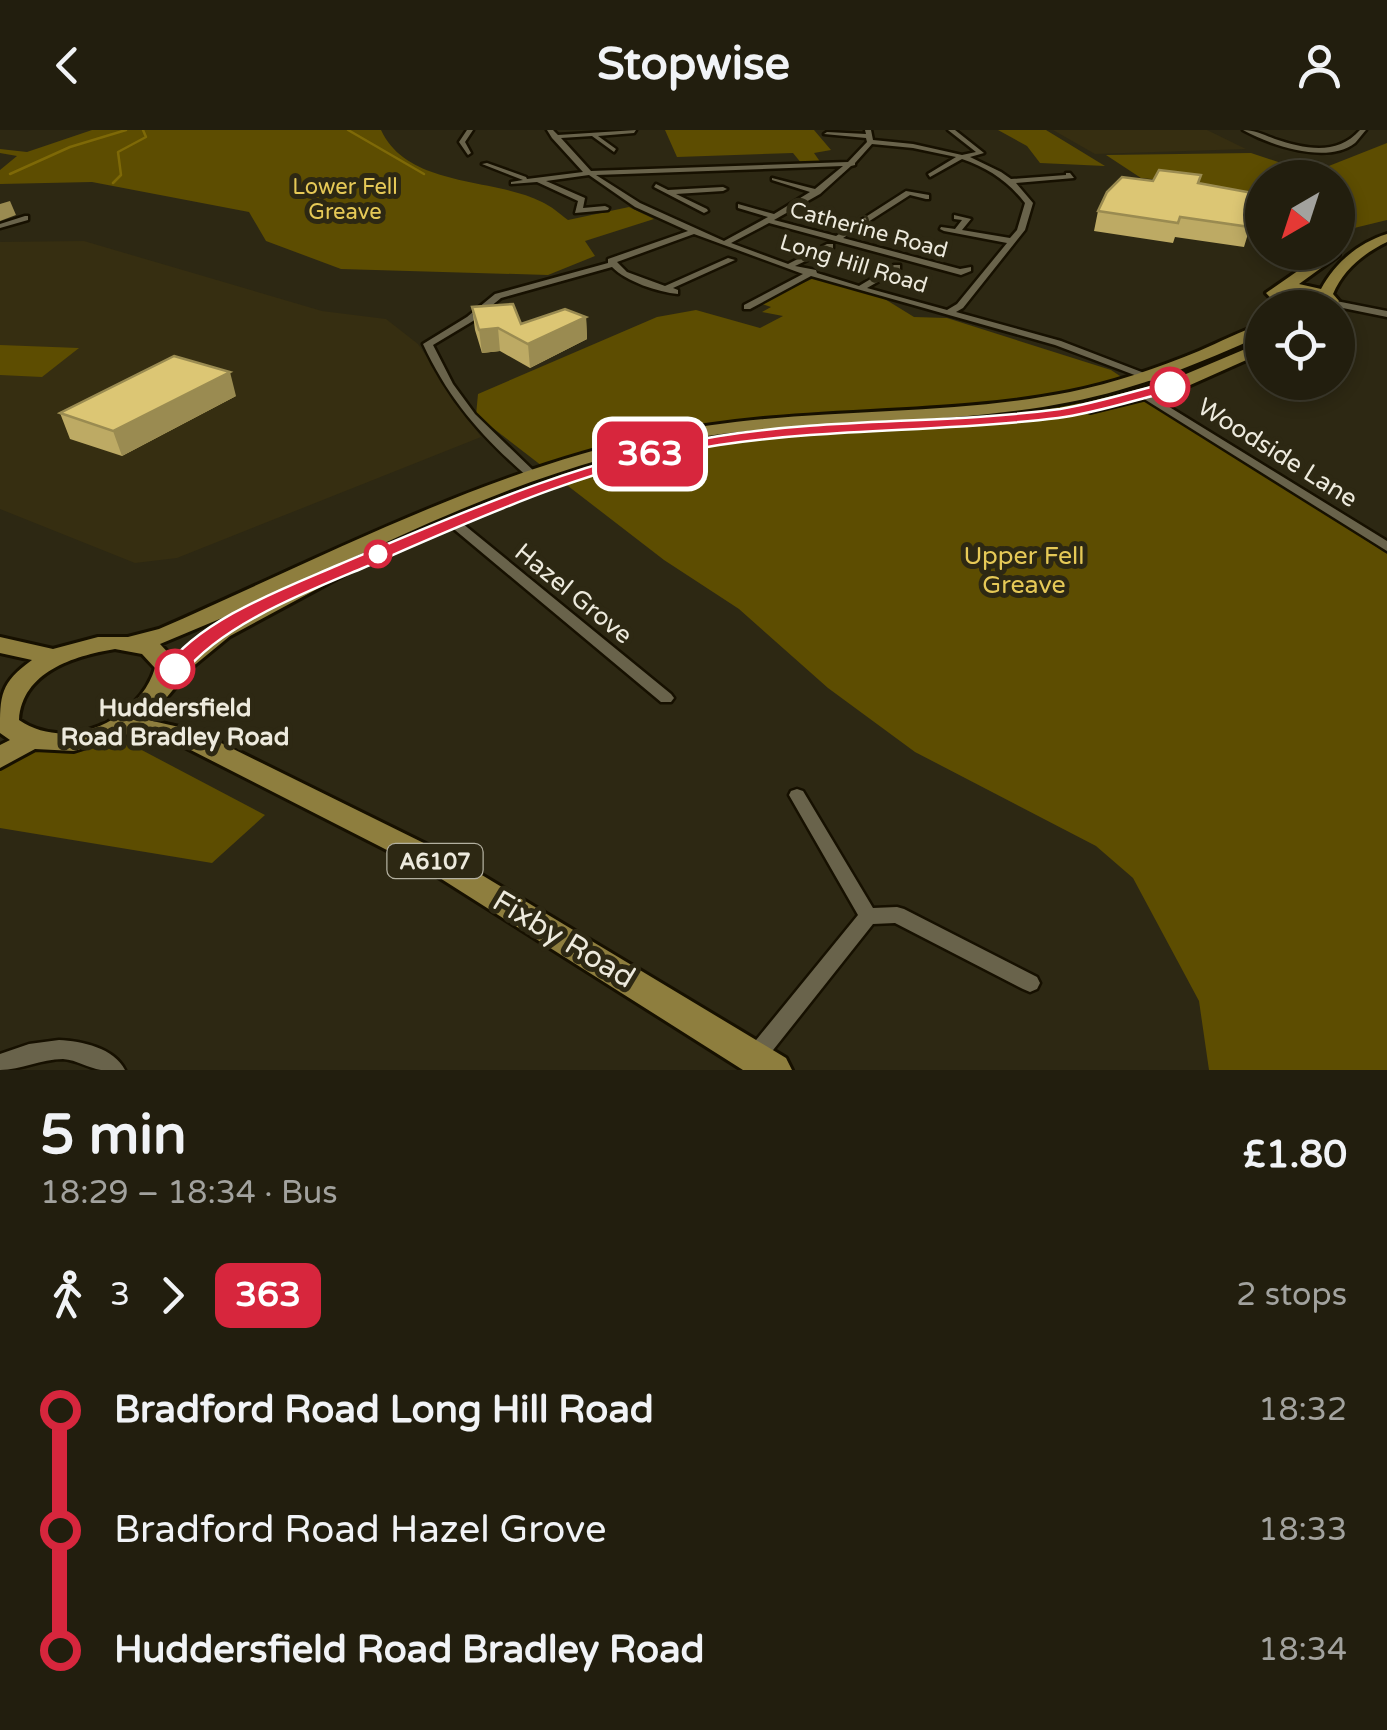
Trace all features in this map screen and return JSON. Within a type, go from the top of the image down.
[{"type":"main road","points":[[1355,238],[1387,228]]},
{"type":"main road","points":[[1329,290],[1330,282],[1351,262],[1375,241],[1387,238]]},
{"type":"main road","points":[[1293,290],[1315,270]]},
{"type":"main road","points":[[1245,337],[1144,386],[1061,413],[764,436],[668,449],[534,488],[326,577],[219,630],[189,652],[160,691],[124,724],[74,741],[30,740],[3,726],[3,709],[23,677],[53,658],[95,644],[133,643],[166,635],[361,545],[532,474],[596,454],[724,428],[1040,402],[1144,386],[1172,386],[1245,354]]},
{"type":"main road","name":"Fixby Road","points":[[133,643],[161,656],[160,691],[188,737]]},
{"type":"main road","points":[[0,648],[53,658]]},
{"type":"main road","points":[[0,648],[23,677]]},
{"type":"main road","name":"Fixby Road","points":[[124,724],[188,737],[442,865],[764,1064]]},
{"type":"main road","points":[[0,758],[30,740]]},
{"type":"street","points":[[468,153],[462,142],[470,130]]},
{"type":"street","points":[[930,173],[980,150],[951,130]]},
{"type":"street","points":[[1246,130],[1304,152],[1340,145],[1363,130]]},
{"type":"street","points":[[552,134],[595,136],[634,132]]},
{"type":"street","name":"Long Hill Road","points":[[552,134],[589,172],[694,232],[863,288],[1063,345],[1144,386]]},
{"type":"street","points":[[828,134],[869,136],[960,157],[1012,181],[1030,203],[1014,234],[950,312]]},
{"type":"street","points":[[595,136],[614,150]]},
{"type":"street","points":[[724,243],[817,192],[853,164],[869,136]]},
{"type":"street","points":[[485,164],[582,200],[596,198]]},
{"type":"street","points":[[513,182],[589,172],[853,164]]},
{"type":"street","points":[[667,192],[726,192],[716,169]]},
{"type":"street","points":[[1012,181],[1073,177]]},
{"type":"street","points":[[774,179],[817,192]]},
{"type":"street","points":[[656,186],[704,211]]},
{"type":"street","points":[[791,265],[910,193],[926,196]]},
{"type":"street","points":[[582,200],[578,212],[605,208]]},
{"type":"street","name":"Catherine Road","points":[[732,212],[742,208],[834,242],[981,278]]},
{"type":"street","points":[[956,217],[967,220],[957,231]]},
{"type":"street","points":[[0,226],[25,218]]},
{"type":"street","points":[[944,229],[1014,234]]},
{"type":"street","points":[[611,265],[614,259],[694,232]]},
{"type":"street","points":[[532,474],[474,424],[446,386],[428,344],[470,319],[498,296],[611,265],[670,290],[726,262],[708,260]]},
{"type":"street","points":[[863,288],[896,270]]},
{"type":"street","points":[[768,308],[751,305],[813,272]]},
{"type":"street","points":[[1355,309],[1387,314]]},
{"type":"street","name":"Woodside Lane","points":[[1144,386],[1387,547]]},
{"type":"street","name":"Hazel Grove","points":[[452,522],[666,698]]},
{"type":"street","points":[[797,796],[868,916]]},
{"type":"street","points":[[868,916],[898,915],[1030,983]]},
{"type":"street","points":[[764,1064],[868,916]]},
{"type":"street","points":[[0,1064],[38,1051],[76,1050],[114,1070]]},
{"type":"shaded area","points":[[1053,130],[1207,130],[1246,149],[1095,154]]},
{"type":"shaded area","points":[[84,241],[322,311],[386,319],[418,344],[481,437],[177,558],[135,563],[0,509],[0,242]]},
{"type":"green space","name":"Lower Fell Greave","points":[[92,130],[381,130],[394,149],[431,172],[522,194],[568,220],[629,207],[654,219],[585,241],[595,256],[548,275],[341,269],[266,241],[249,212],[92,182],[0,184],[0,170],[17,156],[0,153],[0,149],[27,152]]},
{"type":"green space","points":[[665,130],[814,130],[831,150],[814,153],[821,163],[802,164],[793,153],[677,157]]},
{"type":"green space","points":[[998,130],[1046,130],[1105,166],[1040,163],[1027,146]]},
{"type":"green space","points":[[1387,143],[1387,220],[1355,228],[1355,160],[1344,160]]},
{"type":"green space","points":[[1251,153],[1272,160],[1245,160],[1245,198],[1210,185],[1141,178],[1106,155]]},
{"type":"green space","name":"Upper Fell Greave","points":[[816,277],[875,293],[914,317],[947,318],[1111,370],[1387,554],[1387,1070],[1209,1070],[1199,1001],[1133,878],[1096,846],[915,752],[828,688],[739,609],[664,560],[476,415],[478,394],[657,317],[696,310],[760,328],[783,316],[762,312],[771,307],[759,303]]},
{"type":"green space","points":[[0,345],[79,348],[42,377],[0,375]]},
{"type":"green space","points":[[103,741],[136,747],[265,815],[212,863],[0,828],[0,770],[28,751],[65,750]]},
{"type":"building","points":[[1159,170],[1201,175],[1198,183],[1245,192],[1245,226],[1180,217],[1178,223],[1098,211],[1107,192],[1122,177],[1153,181]]},
{"type":"building","points":[[513,304],[521,324],[565,309],[586,317],[528,344],[498,328],[479,330],[472,307]]},
{"type":"building","points":[[174,356],[230,372],[113,431],[60,413]]},
{"type":"waterway","points":[[10,174],[70,147],[126,130]]},
{"type":"waterway","points":[[113,183],[121,175],[118,152],[146,137],[143,130]]},
{"type":"waterway","points":[[348,130],[424,174]]},
{"type":"bus line","name":"363","points":[[175,669],[189,652],[219,630],[326,577],[534,488],[598,466],[720,440],[1061,413],[1170,387]]},
{"type":"place","name":"Huddersfield Road Bradley Road","points":[[175,669]]}]
